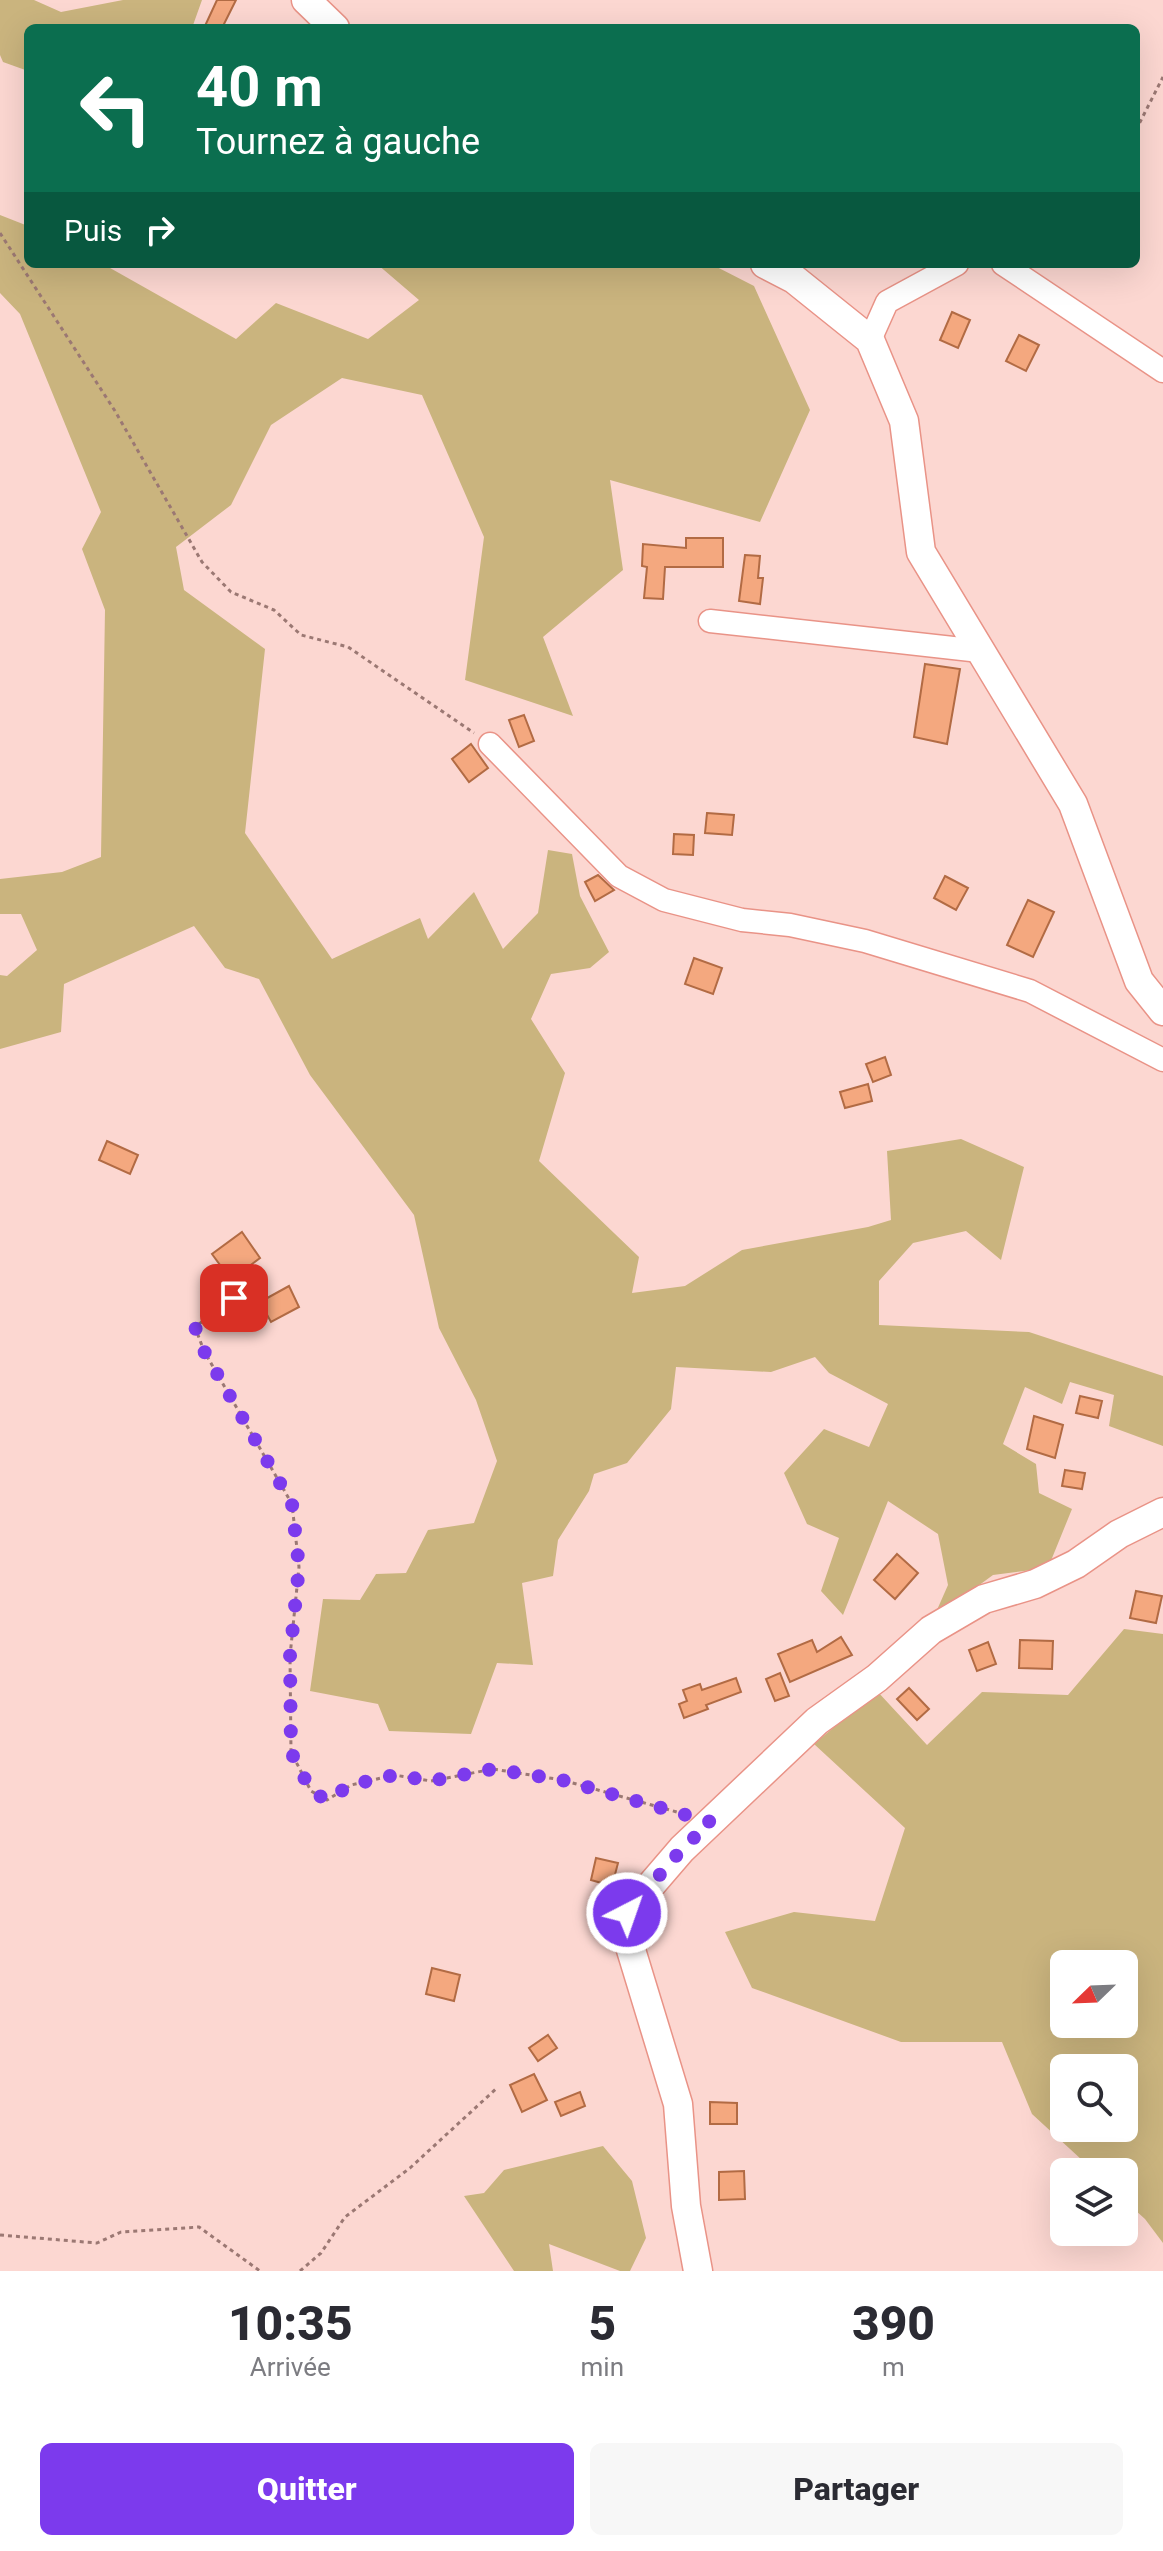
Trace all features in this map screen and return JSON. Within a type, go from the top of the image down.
[{"type":"street","points":[[306,0],[331,24]]},
{"type":"street","points":[[773,268],[794,279],[870,340],[904,421],[921,552],[1073,804],[1139,981],[1163,1011]]},
{"type":"street","points":[[870,340],[887,302],[950,268]]},
{"type":"street","points":[[1009,268],[1163,371]]},
{"type":"street","points":[[710,621],[980,651]]},
{"type":"street","points":[[490,744],[619,876],[664,900],[742,920],[790,925],[865,941],[1030,991],[1163,1060]]},
{"type":"street","points":[[698,2271],[686,2206],[678,2104],[628,1940],[627,1913],[682,1849],[817,1721],[877,1678],[931,1630],[984,1599],[1035,1584],[1076,1564],[1119,1534],[1163,1512]]},
{"type":"path","points":[[1140,122],[1163,77]]},
{"type":"path","points":[[0,233],[115,411],[202,562],[221,582],[231,592],[274,610],[301,635],[348,647],[490,744]]},
{"type":"path","points":[[253,1283],[195,1327],[204,1351],[292,1504],[299,1567],[290,1656],[291,1752],[311,1791],[327,1800],[351,1785],[394,1775],[431,1781],[493,1769],[562,1780],[711,1822]]},
{"type":"path","points":[[300,2271],[321,2253],[345,2217],[410,2168],[498,2087]]},
{"type":"path","points":[[0,2235],[97,2243],[121,2232],[199,2227],[260,2271]]},
{"type":"shaded area","points":[[0,0],[34,0],[61,12],[123,0],[202,0],[193,24],[24,24],[24,70],[3,62],[0,55]]},
{"type":"shaded area","points":[[0,215],[24,224],[24,268],[110,268],[236,339],[276,303],[368,339],[419,300],[382,268],[719,268],[754,286],[810,410],[760,522],[610,480],[623,570],[543,637],[573,716],[465,680],[484,537],[422,395],[342,378],[271,425],[231,505],[176,547],[184,590],[265,649],[245,833],[332,959],[420,918],[428,939],[474,892],[503,949],[538,913],[548,850],[572,854],[580,896],[609,952],[590,968],[551,974],[531,1019],[565,1073],[539,1161],[639,1257],[632,1293],[685,1286],[742,1250],[891,1220],[887,1151],[961,1139],[1024,1167],[1001,1260],[966,1231],[913,1243],[879,1281],[879,1325],[1029,1332],[1163,1376],[1163,1446],[1109,1426],[1114,1395],[1070,1382],[1062,1404],[1025,1387],[1003,1444],[1036,1464],[1039,1493],[1072,1509],[1048,1568],[993,1575],[933,1619],[948,1585],[938,1534],[888,1501],[843,1615],[821,1591],[839,1538],[807,1524],[784,1473],[824,1429],[869,1447],[888,1404],[829,1373],[815,1357],[771,1372],[676,1367],[671,1409],[627,1463],[594,1474],[589,1491],[558,1540],[553,1576],[522,1583],[533,1665],[497,1663],[471,1734],[389,1731],[378,1704],[310,1691],[323,1599],[360,1600],[376,1574],[406,1573],[428,1530],[474,1523],[497,1461],[476,1400],[439,1328],[414,1215],[310,1075],[259,979],[225,968],[194,926],[64,984],[61,1032],[0,1049],[0,975],[7,976],[37,950],[21,914],[0,914],[0,879],[62,872],[101,857],[105,610],[82,549],[101,512],[20,314],[0,293]]},
{"type":"shaded area","points":[[1124,1629],[1163,1634],[1163,2243],[1138,2213],[1138,2158],[1080,2158],[1062,2142],[1138,2142],[1138,2054],[1050,2054],[1050,2131],[1032,2114],[1002,2042],[901,2042],[752,1988],[725,1932],[794,1912],[875,1921],[905,1828],[814,1744],[877,1691],[927,1745],[982,1692],[1068,1695]]},
{"type":"shaded area","points":[[603,2146],[632,2181],[646,2238],[630,2271],[620,2271],[549,2244],[553,2271],[514,2271],[464,2196],[484,2193],[504,2170]]},
{"type":"building","points":[[217,0],[236,0],[224,24],[206,24]]},
{"type":"building","points":[[952,312],[970,320],[958,348],[940,340]]},
{"type":"building","points":[[1019,335],[1039,345],[1026,371],[1006,361]]},
{"type":"building","points":[[686,538],[723,538],[723,567],[665,567],[663,599],[644,598],[647,567],[642,566],[643,544],[686,548]]},
{"type":"building","points":[[745,555],[760,556],[758,578],[763,578],[760,604],[739,601]]},
{"type":"building","points":[[925,664],[960,669],[947,744],[914,737]]},
{"type":"building","points":[[524,715],[534,741],[519,747],[509,720]]},
{"type":"building","points":[[471,744],[488,768],[469,782],[452,759]]},
{"type":"building","points":[[707,813],[734,815],[732,835],[705,833]]},
{"type":"building","points":[[674,834],[694,835],[693,855],[673,854]]},
{"type":"building","points":[[598,875],[614,890],[595,901],[585,882]]},
{"type":"building","points":[[945,876],[968,888],[956,910],[934,898]]},
{"type":"building","points":[[1028,900],[1054,912],[1033,957],[1007,945]]},
{"type":"building","points":[[694,958],[722,968],[713,994],[685,984]]},
{"type":"building","points":[[885,1057],[891,1075],[873,1082],[866,1064]]},
{"type":"building","points":[[868,1084],[872,1101],[845,1108],[840,1092]]},
{"type":"building","points":[[107,1141],[138,1155],[130,1174],[99,1160]]},
{"type":"building","points":[[242,1232],[260,1258],[231,1280],[212,1254]]},
{"type":"building","points":[[289,1286],[299,1307],[271,1322],[260,1302]]},
{"type":"building","points":[[1080,1396],[1102,1401],[1098,1418],[1076,1413]]},
{"type":"building","points":[[1034,1416],[1063,1425],[1055,1458],[1027,1449]]},
{"type":"building","points":[[1065,1470],[1085,1473],[1082,1489],[1062,1486]]},
{"type":"building","points":[[897,1554],[918,1573],[895,1599],[874,1580]]},
{"type":"building","points":[[1136,1591],[1162,1596],[1156,1623],[1130,1618]]},
{"type":"building","points":[[841,1637],[852,1655],[790,1682],[778,1654],[812,1640],[817,1652]]},
{"type":"building","points":[[1020,1640],[1053,1641],[1052,1669],[1019,1668]]},
{"type":"building","points":[[988,1642],[996,1664],[977,1671],[969,1650]]},
{"type":"building","points":[[780,1673],[789,1696],[775,1701],[766,1679]]},
{"type":"building","points":[[736,1678],[741,1692],[706,1705],[708,1709],[684,1718],[679,1704],[687,1701],[683,1690],[700,1684],[702,1690]]},
{"type":"building","points":[[909,1688],[929,1709],[917,1720],[897,1699]]},
{"type":"building","points":[[596,1858],[618,1863],[612,1886],[591,1880]]},
{"type":"building","points":[[432,1968],[460,1975],[454,2001],[426,1994]]},
{"type":"building","points":[[548,2035],[557,2048],[538,2061],[529,2048]]},
{"type":"building","points":[[534,2074],[547,2100],[522,2112],[510,2085]]},
{"type":"building","points":[[580,2092],[585,2106],[561,2116],[555,2102]]},
{"type":"building","points":[[710,2102],[737,2103],[737,2124],[710,2124]]},
{"type":"building","points":[[744,2171],[745,2199],[719,2200],[719,2172]]},
{"type":"route","points":[[234,1298],[195,1327],[204,1351],[292,1504],[299,1567],[290,1656],[291,1752],[311,1791],[327,1800],[351,1785],[394,1775],[431,1781],[493,1769],[562,1780],[711,1822],[682,1849],[627,1913]]}]
